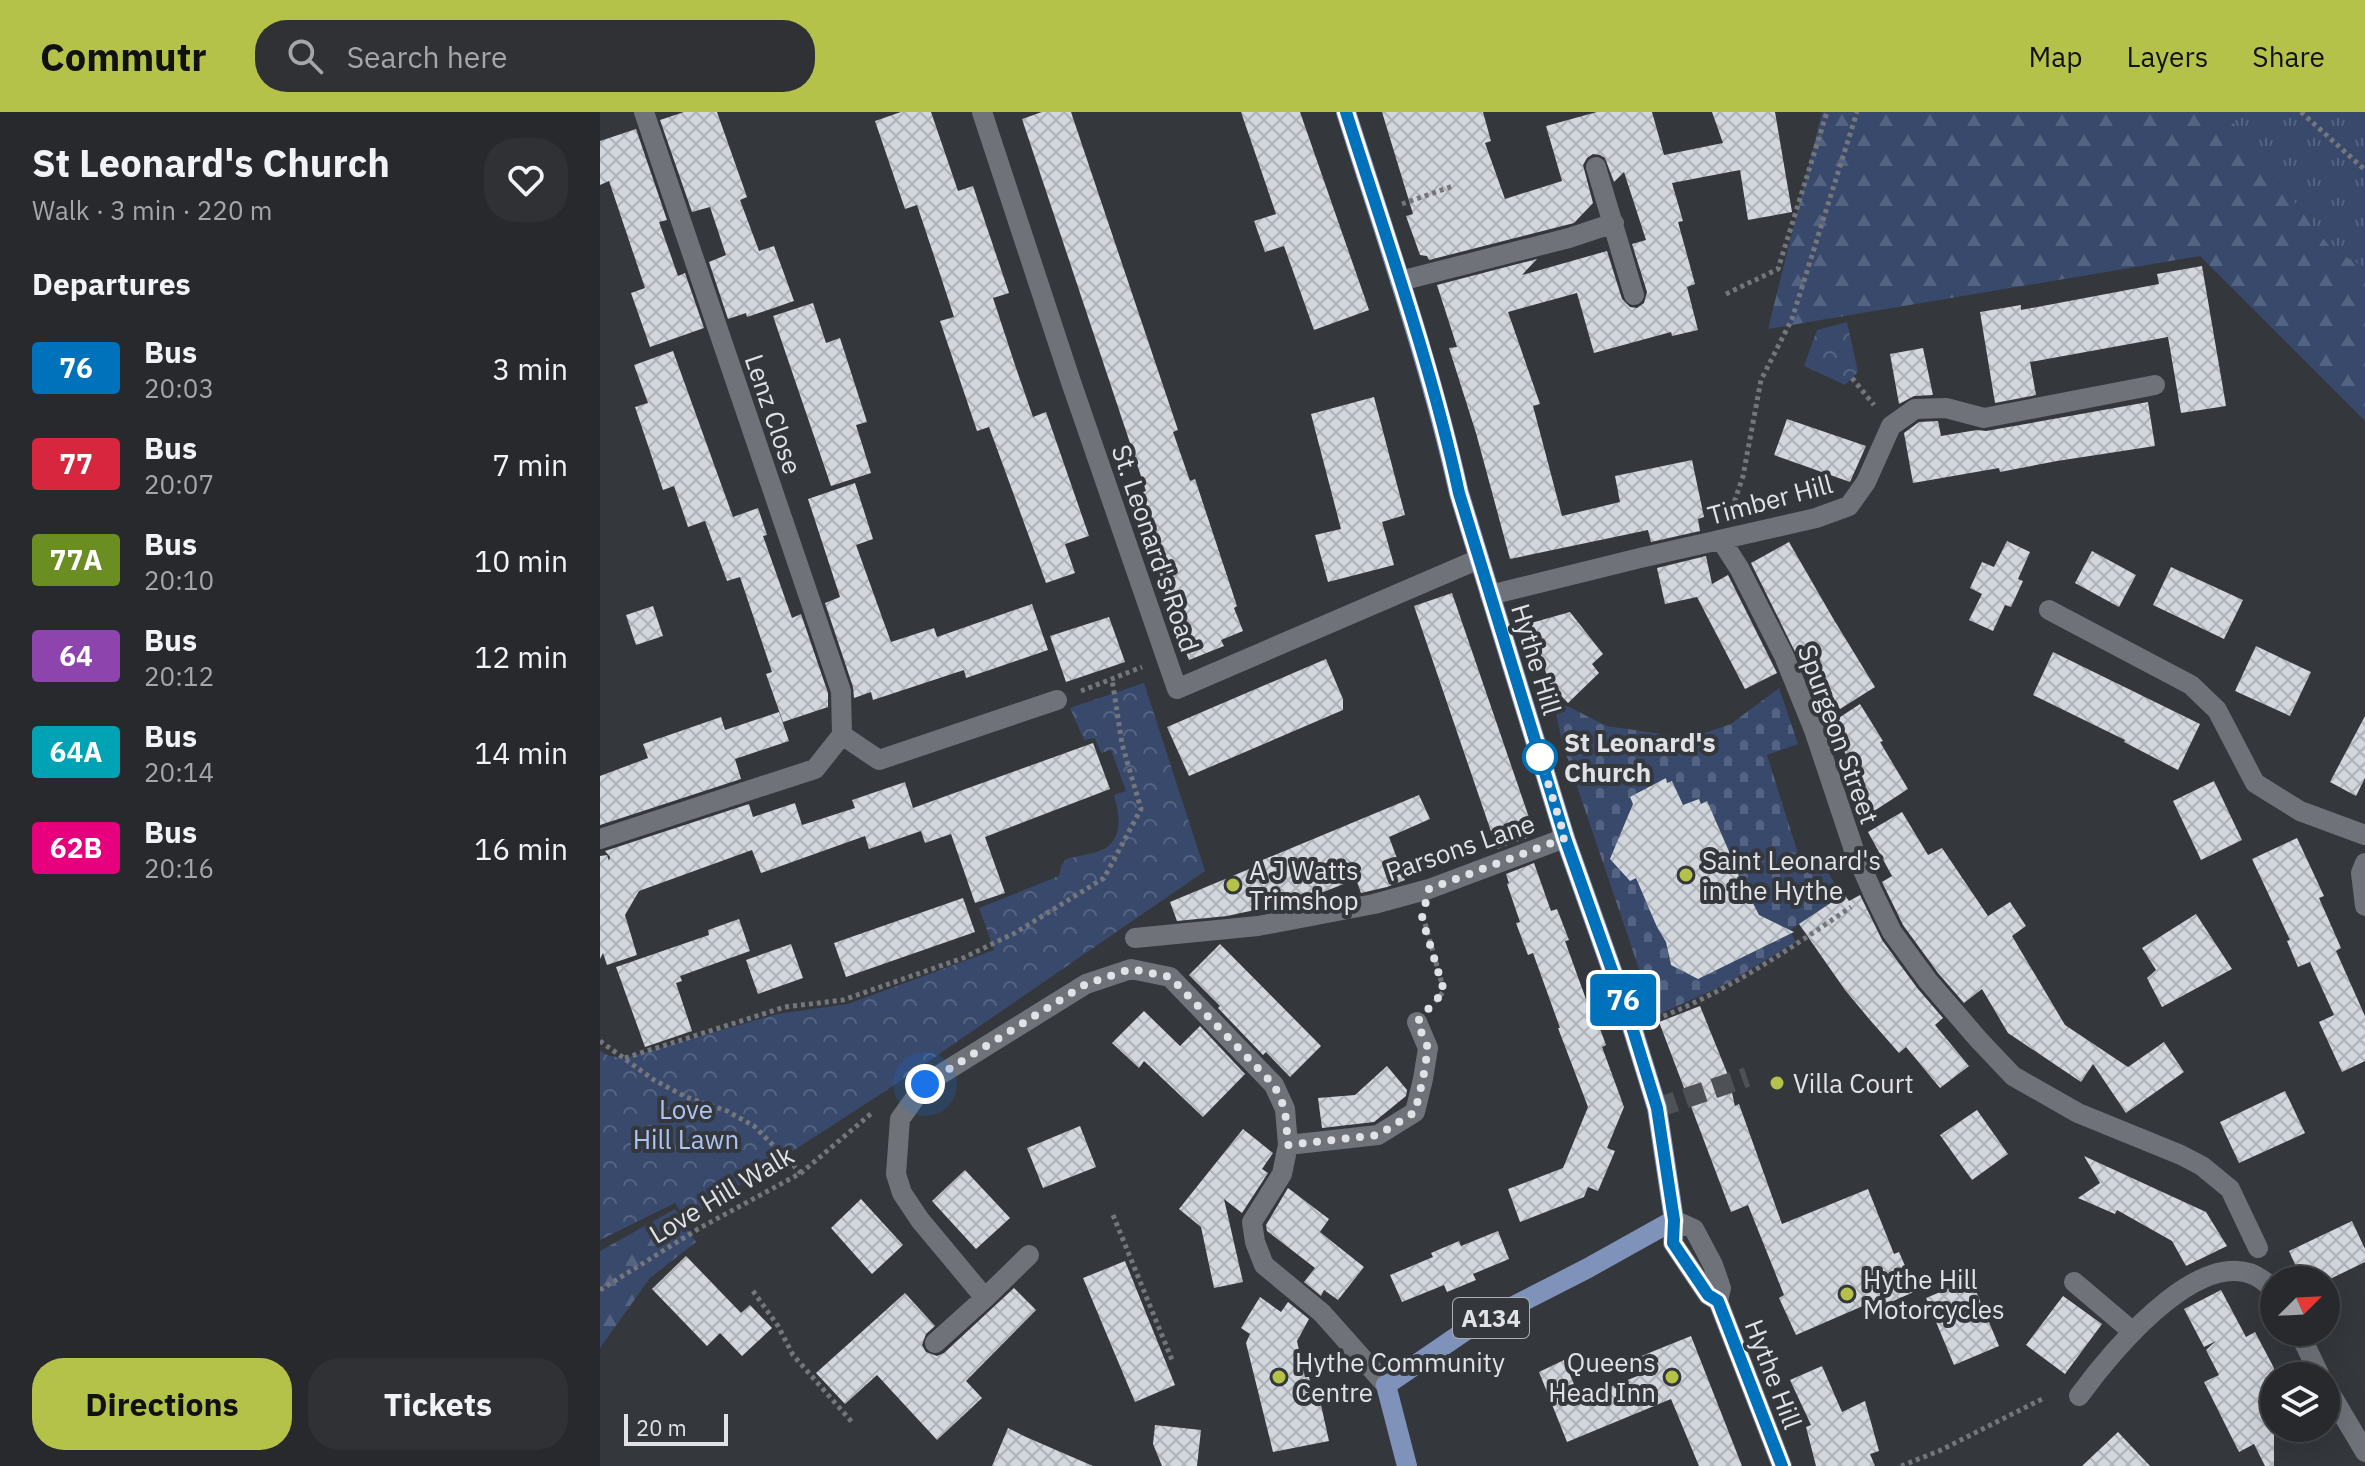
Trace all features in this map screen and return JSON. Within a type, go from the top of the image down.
[{"type":"main road","name":"Hythe Hill","points":[[1346,112],[1400,281],[1479,559],[1565,838],[1632,1027],[1657,1108],[1674,1220]]},
{"type":"main road","name":"A134","points":[[1386,1385],[1465,1331],[1674,1220]]},
{"type":"main road","points":[[1386,1385],[1407,1466]]},
{"type":"street","name":"Lenz Close","points":[[644,112],[841,691],[842,735]]},
{"type":"street","name":"St. Leonard's Road","points":[[982,112],[1177,689],[1479,559]]},
{"type":"street","points":[[1596,167],[1634,295]]},
{"type":"street","points":[[1400,281],[1569,238],[1614,223]]},
{"type":"street","points":[[1891,426],[1915,409],[1946,408],[1984,418],[2155,385]]},
{"type":"street","name":"Timber Hill","points":[[1490,595],[1816,518],[1849,506],[1866,482],[1891,426]]},
{"type":"street","name":"Spurgeon Street","points":[[1721,540],[1739,568],[1784,656],[1814,730],[1854,850],[1873,893],[1892,932],[1928,981],[2006,1070],[2044,1096],[2202,1166],[2230,1189],[2258,1248]]},
{"type":"street","points":[[2049,610],[2191,685],[2217,710],[2255,783],[2300,811],[2365,835]]},
{"type":"street","points":[[600,839],[815,769],[842,735],[879,760],[1057,700]]},
{"type":"street","name":"Parsons Lane","points":[[1135,938],[1258,926],[1374,904],[1429,889],[1565,838]]},
{"type":"street","points":[[2365,863],[2361,873],[2365,906]]},
{"type":"street","points":[[985,1298],[920,1220],[902,1193],[896,1174],[900,1119],[925,1084],[1086,984],[1131,969],[1170,977],[1274,1085],[1285,1109],[1288,1145],[1282,1174],[1252,1222],[1255,1242],[1264,1265],[1322,1313],[1386,1385]]},
{"type":"street","points":[[1288,1145],[1378,1135],[1415,1112],[1428,1048],[1417,1022]]},
{"type":"street","name":"Hythe Hill","points":[[1674,1220],[1673,1243],[1708,1295],[1718,1301],[1782,1466]]},
{"type":"street","points":[[935,1343],[1029,1255]]},
{"type":"street","points":[[2079,1396],[2097,1371],[2170,1297],[2212,1273],[2242,1272],[2260,1281]]},
{"type":"street","points":[[2074,1282],[2133,1332]]},
{"type":"street","points":[[2340,1410],[2365,1452]]},
{"type":"path","points":[[1726,294],[1778,269],[1827,112]]},
{"type":"path","points":[[1721,540],[1743,476],[1761,380],[1792,319],[1857,112]]},
{"type":"path","points":[[2301,112],[2365,170]]},
{"type":"path","points":[[1378,213],[1453,186]]},
{"type":"path","points":[[1852,378],[1891,426]]},
{"type":"path","points":[[1057,700],[1165,658]]},
{"type":"path","points":[[625,1058],[785,1007],[843,1000],[963,958],[1015,933],[1104,878],[1141,809],[1122,744],[1112,679]]},
{"type":"path","points":[[1417,1022],[1444,991],[1422,918],[1429,889]]},
{"type":"path","points":[[1632,1027],[1721,991],[1873,893]]},
{"type":"path","points":[[600,1041],[675,1092],[727,1111],[754,1126],[801,1173]]},
{"type":"path","name":"Love Hill Walk","points":[[600,1290],[698,1229],[801,1173],[880,1106]]},
{"type":"path","points":[[1113,1215],[1172,1360]]},
{"type":"path","points":[[753,1291],[778,1326],[793,1355],[852,1422]]},
{"type":"path","points":[[1901,1466],[1939,1451],[2044,1398]]},
{"type":"green space","points":[[1822,112],[2226,112],[2331,248],[2365,268],[2365,421],[2200,256],[1768,329]]},
{"type":"green space","points":[[2226,112],[2365,112],[2365,268],[2331,248]]},
{"type":"green space","points":[[1847,322],[1858,372],[1845,385],[1804,366],[1817,330]]},
{"type":"green space","name":"Love Hill Lawn","points":[[1144,683],[1205,871],[884,1092],[686,1220],[675,1203],[600,1240],[600,1051],[625,1058],[777,1014],[848,1004],[994,950],[979,908],[1059,876],[1066,859],[1104,849],[1117,832],[1114,795],[1126,791],[1111,750],[1101,753],[1095,738],[1084,740],[1070,708]]},
{"type":"green space","points":[[1779,688],[1798,744],[1767,755],[1800,860],[1827,871],[1842,895],[1790,930],[1796,942],[1722,986],[1655,1016],[1562,742],[1554,703],[1561,703],[1607,726],[1689,738],[1731,724]]},
{"type":"green space","points":[[675,1209],[696,1242],[650,1278],[600,1348],[600,1251]]},
{"type":"building","points":[[684,112],[717,112],[747,197],[740,200],[759,251],[774,246],[794,301],[747,317],[746,313],[728,319],[709,262],[726,255],[710,207],[692,212],[660,120]]},
{"type":"building","points":[[901,112],[931,112],[958,191],[973,186],[1009,293],[993,298],[1015,365],[1033,417],[1046,412],[1089,536],[1065,544],[1075,573],[1046,583],[989,427],[977,431],[940,321],[954,317],[937,265],[917,205],[905,209],[875,121]]},
{"type":"building","points":[[1042,112],[1071,112],[1178,430],[1173,432],[1190,481],[1195,479],[1237,606],[1234,608],[1243,631],[1221,640],[1224,646],[1189,660],[1132,496],[1146,491],[1022,119]]},
{"type":"building","points":[[1241,112],[1300,112],[1369,310],[1314,330],[1284,246],[1265,252],[1254,221],[1276,214]]},
{"type":"building","points":[[1382,112],[1483,112],[1491,141],[1485,143],[1505,199],[1562,181],[1546,126],[1597,112],[1652,112],[1664,155],[1723,143],[1712,112],[1775,112],[1792,212],[1748,220],[1740,170],[1672,183],[1683,221],[1678,222],[1695,284],[1687,287],[1698,330],[1672,336],[1671,332],[1594,353],[1577,293],[1508,312],[1540,404],[1533,406],[1562,516],[1620,502],[1615,476],[1692,460],[1704,517],[1698,519],[1700,531],[1651,542],[1648,530],[1510,559],[1449,348],[1457,347],[1437,285],[1537,259],[1522,275],[1607,251],[1622,299],[1630,307],[1637,308],[1644,303],[1647,292],[1632,244],[1646,240],[1624,172],[1614,182],[1605,158],[1593,154],[1583,165],[1593,203],[1574,223],[1429,260],[1427,256],[1420,255],[1406,216],[1413,214]]},
{"type":"building","points":[[636,129],[667,220],[659,222],[678,276],[685,273],[704,328],[650,347],[631,293],[645,288],[609,181],[600,185],[600,141]]},
{"type":"building","points":[[2202,266],[2226,406],[2181,413],[2168,337],[2030,362],[2036,395],[1995,403],[1980,312],[2021,305],[2021,310],[2159,284],[2157,274]]},
{"type":"building","points":[[813,303],[826,343],[840,338],[867,422],[856,425],[871,473],[831,486],[773,316]]},
{"type":"building","points":[[1923,348],[1933,395],[1914,396],[1899,404],[1890,354]]},
{"type":"building","points":[[673,351],[733,517],[758,508],[767,535],[763,536],[792,618],[801,614],[828,693],[828,707],[783,722],[766,674],[772,672],[740,577],[727,581],[705,521],[688,527],[674,486],[663,490],[635,407],[648,403],[634,365]]},
{"type":"building","points":[[1374,397],[1405,515],[1382,522],[1394,565],[1328,582],[1315,535],[1341,529],[1311,414]]},
{"type":"building","points":[[2148,402],[2155,446],[1913,483],[1904,433],[1919,422],[1938,421],[1941,436]]},
{"type":"building","points":[[1787,419],[1866,446],[1850,482],[1774,455]]},
{"type":"building","points":[[855,483],[873,539],[856,545],[891,642],[934,628],[937,637],[1032,604],[1048,650],[966,678],[964,670],[873,700],[871,692],[854,698],[825,603],[840,597],[808,499]]},
{"type":"building","points":[[2007,541],[2030,552],[2018,579],[2023,581],[2011,607],[2005,605],[1993,631],[1969,620],[1982,594],[1970,588],[1982,562],[1994,567]]},
{"type":"building","points":[[1789,542],[1875,687],[1840,709],[1807,658],[1800,662],[1751,563]]},
{"type":"building","points":[[2092,551],[2136,575],[2119,607],[2075,583]]},
{"type":"building","points":[[1706,556],[1712,584],[1728,575],[1777,673],[1745,689],[1697,597],[1665,604],[1657,568]]},
{"type":"building","points":[[2171,567],[2243,600],[2224,639],[2153,605]]},
{"type":"building","points":[[1452,593],[1535,835],[1497,849],[1414,606]]},
{"type":"building","points":[[653,606],[663,636],[636,645],[626,615]]},
{"type":"building","points":[[1570,612],[1603,654],[1592,664],[1599,673],[1568,703],[1549,683],[1531,623]]},
{"type":"building","points":[[1109,617],[1125,662],[1066,682],[1050,636]]},
{"type":"building","points":[[2256,646],[2311,672],[2290,716],[2235,691]]},
{"type":"building","points":[[2053,652],[2200,724],[2178,770],[2033,695]]},
{"type":"building","points":[[1326,659],[1343,699],[1343,710],[1189,776],[1167,727]]},
{"type":"building","points":[[1860,704],[1908,789],[1874,811],[1852,774],[1856,771],[1828,725]]},
{"type":"building","points":[[779,712],[789,741],[735,759],[741,779],[600,825],[600,776],[648,758],[643,744],[721,717],[725,730]]},
{"type":"building","points":[[2365,716],[2365,778],[2356,796],[2330,782]]},
{"type":"building","points":[[1093,743],[1110,789],[985,837],[1005,893],[975,903],[951,834],[925,843],[921,831],[869,849],[865,836],[761,873],[752,850],[639,891],[625,915],[637,955],[607,965],[603,953],[600,959],[600,856],[607,855],[609,861],[610,857],[605,851],[749,804],[753,817],[795,803],[802,825],[855,808],[852,800],[905,782],[913,808]]},
{"type":"building","name":"Saint Leonard's in the Hythe","points":[[1666,778],[1667,783],[1672,781],[1683,805],[1699,799],[1701,804],[1707,801],[1759,915],[1794,932],[1698,979],[1671,965],[1666,942],[1636,878],[1630,881],[1610,859],[1633,804],[1630,797]]},
{"type":"building","points":[[2214,781],[2242,840],[2201,860],[2173,801]]},
{"type":"building","points":[[1419,795],[1430,819],[1389,837],[1405,880],[1361,893],[1356,879],[1311,897],[1312,901],[1177,921],[1170,902]]},
{"type":"building","points":[[1902,812],[1928,855],[1942,848],[1988,916],[2010,902],[2026,926],[2012,936],[2065,1025],[2128,1067],[2164,1042],[2184,1072],[2126,1113],[2093,1064],[2081,1082],[2008,1033],[1982,989],[1964,1003],[1903,925],[1882,882],[1892,876],[1868,832]]},
{"type":"building","points":[[2297,838],[2324,896],[2319,898],[2341,948],[2336,951],[2365,1016],[2365,1061],[2342,1072],[2319,1022],[2334,1015],[2310,962],[2298,967],[2287,941],[2290,940],[2252,859]]},
{"type":"building","points":[[1534,863],[1551,911],[1557,909],[1569,940],[1565,941],[1606,1045],[1602,1047],[1624,1107],[1607,1148],[1615,1151],[1598,1191],[1588,1187],[1584,1197],[1520,1222],[1508,1189],[1563,1168],[1588,1107],[1533,953],[1528,955],[1516,923],[1520,922],[1507,884],[1506,874]]},
{"type":"building","points":[[1844,894],[1849,901],[1860,895],[1882,940],[1943,1018],[1935,1025],[1969,1066],[1940,1088],[1906,1047],[1899,1053],[1870,1020],[1799,924]]},
{"type":"building","points":[[963,898],[975,932],[846,977],[834,943]]},
{"type":"building","points":[[2196,914],[2232,969],[2162,1007],[2147,978],[2156,970],[2142,948]]},
{"type":"building","points":[[739,919],[750,951],[680,976],[682,981],[676,983],[692,1031],[645,1047],[616,967],[709,935],[708,930]]},
{"type":"building","points":[[791,944],[803,978],[758,994],[746,960]]},
{"type":"building","points":[[1220,944],[1321,1046],[1290,1077],[1266,1052],[1263,1055],[1189,975]]},
{"type":"building","points":[[1700,1006],[1728,1075],[1735,1106],[1739,1104],[1782,1224],[1868,1189],[1894,1254],[1899,1252],[1916,1291],[1875,1309],[1872,1302],[1796,1335],[1779,1298],[1784,1295],[1748,1205],[1731,1212],[1659,1022]]},
{"type":"building","points":[[1144,1011],[1180,1046],[1200,1026],[1245,1074],[1203,1117],[1144,1061],[1139,1068],[1112,1043]]},
{"type":"building","points":[[1387,1066],[1407,1090],[1406,1096],[1374,1122],[1322,1128],[1318,1098],[1355,1095]]},
{"type":"building","points":[[2285,1091],[2305,1133],[2239,1163],[2220,1122]]},
{"type":"building","points":[[1977,1110],[2008,1154],[1972,1180],[1940,1135]]},
{"type":"building","points":[[1080,1126],[1096,1167],[1043,1188],[1027,1148]]},
{"type":"building","points":[[1243,1129],[1273,1153],[1262,1169],[1268,1173],[1242,1213],[1224,1199],[1243,1282],[1214,1288],[1201,1227],[1179,1209]]},
{"type":"building","points":[[2084,1156],[2206,1212],[2227,1246],[2186,1266],[2172,1241],[2117,1210],[2115,1214],[2078,1198],[2100,1183]]},
{"type":"building","points":[[965,1170],[1010,1218],[976,1249],[932,1201]]},
{"type":"building","points":[[1288,1188],[1329,1219],[1320,1232],[1364,1267],[1338,1300],[1324,1290],[1321,1296],[1304,1282],[1315,1268],[1267,1231],[1266,1225]]},
{"type":"building","points":[[861,1199],[903,1245],[872,1274],[831,1228]]},
{"type":"building","points":[[2352,1221],[2365,1249],[2365,1262],[2340,1274],[2340,1266],[2296,1266],[2289,1251]]},
{"type":"building","points":[[1498,1231],[1509,1259],[1473,1274],[1476,1280],[1447,1292],[1444,1285],[1402,1302],[1390,1275],[1433,1257],[1431,1253],[1459,1241],[1461,1246]]},
{"type":"building","points":[[686,1256],[741,1313],[750,1305],[772,1328],[742,1356],[720,1333],[707,1346],[652,1289]]},
{"type":"building","points":[[1125,1261],[1175,1385],[1135,1402],[1083,1278]]},
{"type":"building","points":[[1971,1279],[1999,1346],[1954,1365],[1926,1298]]},
{"type":"building","points":[[1014,1288],[1036,1310],[966,1381],[982,1398],[937,1440],[877,1375],[845,1404],[816,1373],[905,1293],[935,1326],[926,1334],[922,1345],[926,1352],[937,1356]]},
{"type":"building","points":[[2221,1290],[2246,1337],[2255,1332],[2271,1362],[2260,1362],[2260,1442],[2274,1442],[2274,1466],[2265,1466],[2254,1444],[2239,1452],[2204,1382],[2219,1375],[2206,1350],[2216,1341],[2204,1347],[2184,1309]]},
{"type":"building","points":[[2063,1296],[2102,1324],[2065,1374],[2026,1345]]},
{"type":"building","name":"Hythe Community Centre","points":[[1260,1297],[1281,1312],[1288,1302],[1309,1319],[1297,1341],[1315,1406],[1321,1405],[1329,1441],[1273,1452],[1246,1343],[1250,1334],[1241,1328]]},
{"type":"building","points":[[1691,1336],[1742,1466],[1699,1466],[1671,1399],[1567,1442],[1539,1372],[1564,1360],[1580,1399],[1640,1375],[1634,1359]]},
{"type":"building","points":[[1822,1366],[1842,1412],[1865,1401],[1879,1451],[1870,1454],[1875,1466],[1816,1466],[1806,1427],[1811,1425],[1790,1380]]},
{"type":"building","points":[[1155,1425],[1201,1430],[1197,1466],[1162,1466],[1153,1444]]},
{"type":"building","points":[[1008,1428],[1026,1437],[1093,1466],[992,1466]]},
{"type":"building","points":[[2118,1432],[2150,1466],[2082,1466]]},
{"type":"tunnel","points":[[1657,1108],[1747,1077]]},
{"type":"bus line","name":"76","points":[[1346,112],[1400,281],[1450,450],[1459,493],[1565,838],[1632,1027],[1657,1108],[1674,1220],[1673,1243],[1708,1295],[1718,1301],[1782,1466]]},
{"type":"place","name":"St Leonard's Church","points":[[1540,757]]},
{"type":"place","name":"Saint Leonard's in the Hythe","points":[[1686,875]]},
{"type":"place","name":"A J Watts Trimshop","points":[[1233,885]]},
{"type":"place","name":"Villa Court","points":[[1777,1083]]},
{"type":"place","name":"Hythe Hill Motorcycles","points":[[1847,1294]]},
{"type":"place","name":"Hythe Community Centre","points":[[1279,1377]]},
{"type":"place","name":"Queens Head Inn","points":[[1672,1377]]},
{"type":"route","points":[[925,1084],[1086,984],[1131,969],[1170,977],[1274,1085],[1285,1109],[1288,1145],[1378,1135],[1415,1112],[1428,1048],[1417,1022],[1444,991],[1422,918],[1429,889],[1565,838],[1537,747],[1540,757]]}]
